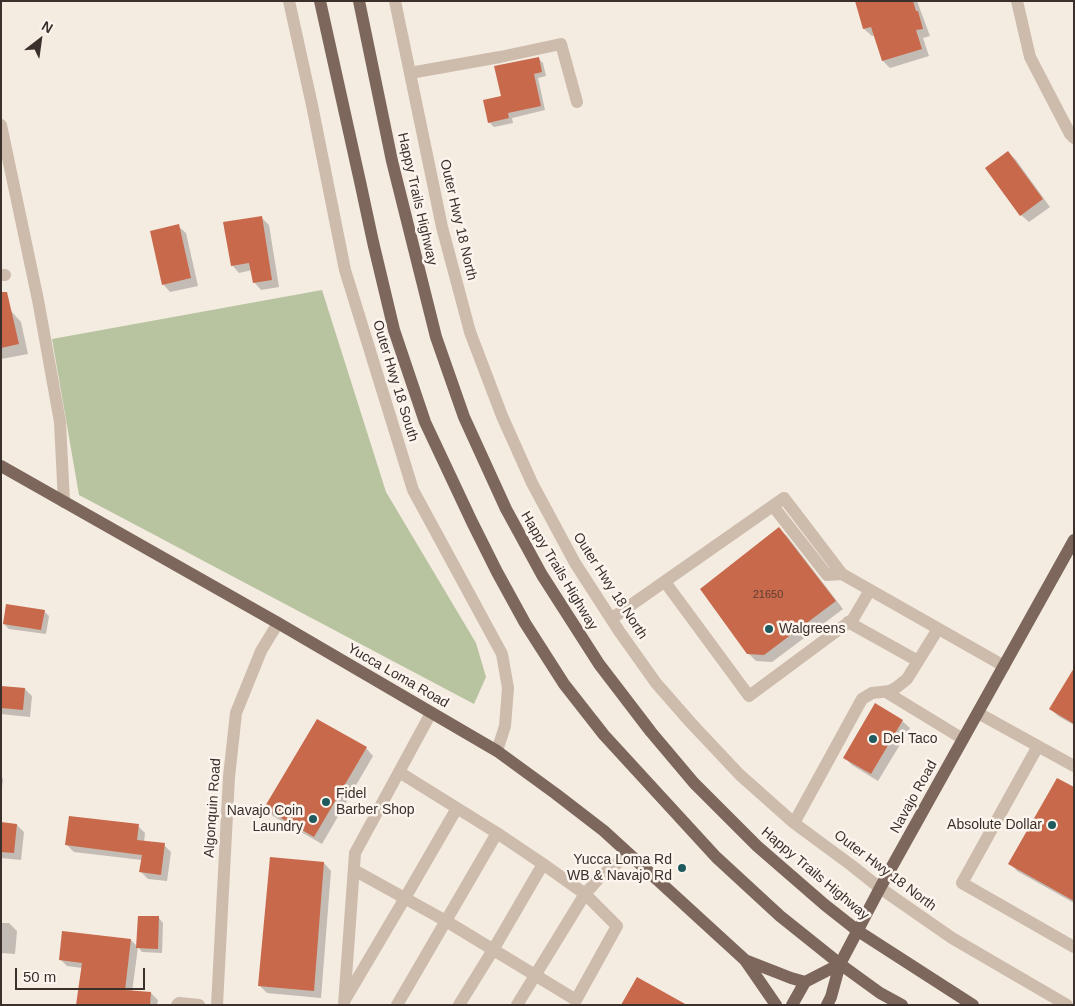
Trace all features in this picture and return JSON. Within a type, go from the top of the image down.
[{"type":"main road","points":[[320,1],[394,330],[425,422],[472,522],[525,623],[564,684],[604,735],[716,858],[780,916],[840,964],[902,1005]]},
{"type":"main road","name":"Happy Trails Highway","points":[[359,1],[392,161],[436,337],[464,417],[506,510],[542,576],[599,664],[651,732],[694,783],[757,846],[858,931],[973,1005]]},
{"type":"main road","name":"Yucca Loma Road","points":[[1,466],[278,623],[497,751],[604,831],[745,960]]},
{"type":"main road","name":"Navajo Road","points":[[832,1002],[840,964],[880,888],[1074,540]]},
{"type":"main road","points":[[745,960],[805,982]]},
{"type":"main road","points":[[745,960],[776,1005]]},
{"type":"main road","points":[[792,1005],[805,982],[840,964]]},
{"type":"street","name":"Outer Hwy 18 South","points":[[289,1],[345,270],[413,490],[502,654],[508,688],[504,726],[497,751]]},
{"type":"street","name":"Outer Hwy 18 North","points":[[395,1],[442,227],[470,332],[502,416],[532,483],[575,563],[611,619],[656,683],[691,723],[740,775],[794,823],[880,888],[952,938],[1067,1005]]},
{"type":"street","points":[[1017,1],[1030,57],[1070,134],[1074,138]]},
{"type":"street","points":[[410,73],[560,44],[577,102]]},
{"type":"street","points":[[1,125],[38,300],[60,422],[64,502]]},
{"type":"street","points":[[611,619],[784,498],[842,574],[1004,666]]},
{"type":"street","points":[[665,582],[749,696],[853,618],[870,590]]},
{"type":"street","points":[[848,622],[918,661]]},
{"type":"street","name":"Algonquin Road","points":[[217,1005],[229,777],[236,713],[261,651],[278,623]]},
{"type":"street","points":[[794,823],[862,699],[872,693],[890,691],[906,679],[938,629]]},
{"type":"street","points":[[886,692],[964,739]]},
{"type":"street","points":[[344,1003],[355,853],[431,713]]},
{"type":"street","points":[[978,713],[1074,766]]},
{"type":"street","points":[[1038,746],[962,883],[1074,947]]},
{"type":"street","points":[[354,870],[446,921],[575,1002],[617,926],[585,894],[497,833],[399,772]]},
{"type":"street","points":[[344,1003],[457,808]]},
{"type":"street","points":[[397,1005],[497,833]]},
{"type":"street","points":[[517,1005],[585,894],[601,876],[629,854]]},
{"type":"street","points":[[459,1005],[542,864]]},
{"type":"street","points":[[177,1005],[179,1003],[199,1005]]},
{"type":"green space","points":[[322,290],[386,492],[476,643],[486,677],[474,704],[79,495],[52,339]]},
{"type":"building","points":[[855,1],[913,1],[923,29],[916,30],[922,49],[882,61],[871,27],[863,29]]},
{"type":"building","points":[[539,57],[542,72],[534,74],[541,106],[508,113],[509,118],[488,123],[483,100],[501,96],[494,66]]},
{"type":"building","points":[[1008,151],[1043,199],[1020,216],[985,168]]},
{"type":"building","points":[[262,216],[272,280],[253,283],[249,263],[231,266],[223,222]]},
{"type":"building","points":[[179,224],[191,278],[162,285],[150,231]]},
{"type":"building","points":[[1,292],[7,292],[19,344],[1,348]]},
{"type":"building","name":"Walgreens","points":[[779,527],[836,601],[764,655],[747,654],[700,589]]},
{"type":"building","points":[[6,604],[45,610],[41,630],[3,624]]},
{"type":"building","points":[[1074,668],[1074,724],[1049,709]]},
{"type":"building","points":[[1,686],[25,688],[23,710],[1,708]]},
{"type":"building","name":"Del Taco","points":[[875,703],[903,720],[871,774],[843,758]]},
{"type":"building","points":[[317,719],[367,747],[314,837],[264,808]]},
{"type":"building","name":"Absolute Dollar","points":[[1057,778],[1074,787],[1074,901],[1008,864]]},
{"type":"building","points":[[69,816],[139,824],[137,840],[165,843],[161,875],[139,872],[142,855],[65,845]]},
{"type":"building","points":[[1,822],[17,824],[14,853],[1,852]]},
{"type":"building","points":[[270,857],[324,862],[314,991],[258,986]]},
{"type":"building","points":[[138,916],[159,916],[158,949],[136,948]]},
{"type":"building","points":[[62,931],[131,939],[125,990],[151,992],[150,1005],[76,1005],[82,963],[59,960]]},
{"type":"building","points":[[637,977],[687,1005],[621,1005]]},
{"type":"place","name":"Walgreens","points":[[769,629]]},
{"type":"place","name":"Del Taco","points":[[873,739]]},
{"type":"place","name":"Fidel Barber Shop","points":[[326,802]]},
{"type":"place","name":"Navajo Coin Laundry","points":[[313,819]]},
{"type":"place","name":"Absolute Dollar","points":[[1052,825]]},
{"type":"place","name":"Yucca Loma Rd WB & Navajo Rd","points":[[682,868]]}]
